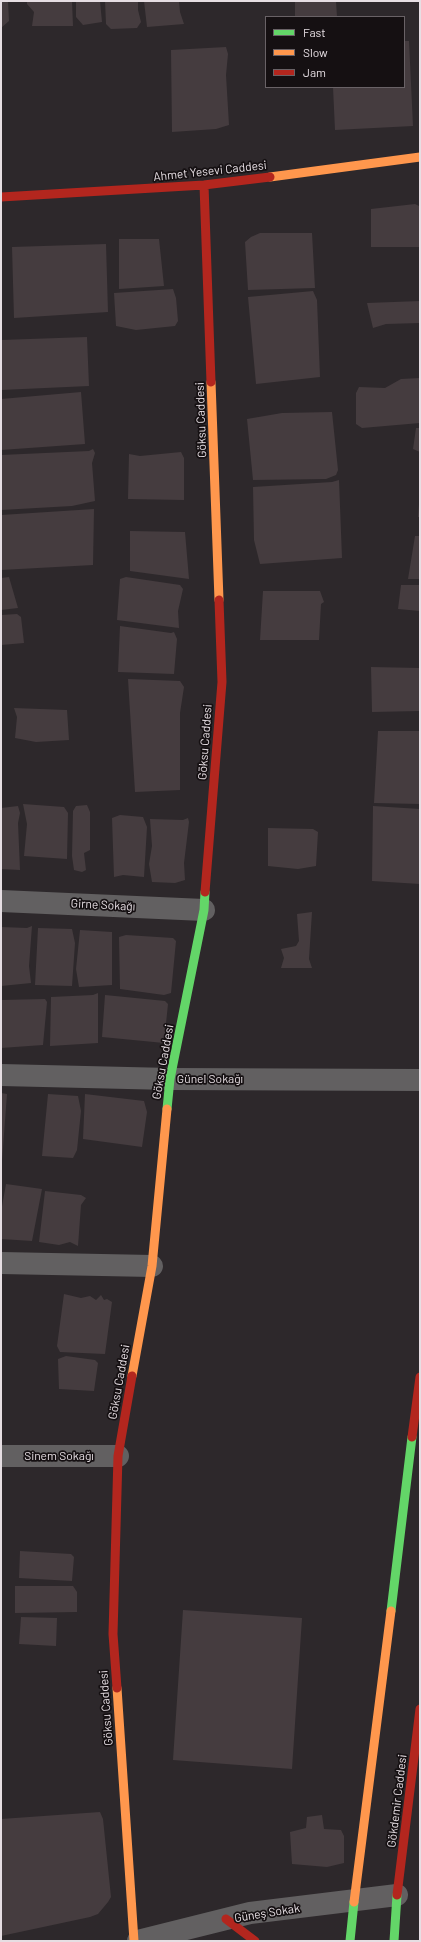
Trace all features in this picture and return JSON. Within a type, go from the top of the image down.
[{"type":"street","name":"Ahmet Yesevi Caddesi","points":[[1,197],[204,186],[420,157]]},
{"type":"street","name":"Göksu Caddesi","points":[[134,1941],[113,1634],[118,1456],[152,1266],[170,1079],[204,910],[222,682],[204,186]]},
{"type":"street","name":"Girne Sokağı","points":[[1,901],[204,910]]},
{"type":"street","name":"Günel Sokağı","points":[[1,1075],[170,1079],[420,1080]]},
{"type":"street","points":[[1,1263],[152,1266]]},
{"type":"street","points":[[350,1941],[420,1377]]},
{"type":"street","name":"Sinem Sokağı","points":[[1,1456],[118,1456]]},
{"type":"street","name":"Gökdemir Caddesi","points":[[394,1941],[397,1895],[420,1709]]},
{"type":"street","name":"Güneş Sokak","points":[[138,1941],[250,1913],[354,1902],[397,1895]]},
{"type":"street","points":[[226,1919],[255,1941]]},
{"type":"building","points":[[1,1],[8,1],[9,21],[1,28]]},
{"type":"building","points":[[27,1],[72,1],[73,26],[32,26],[34,12],[27,4]]},
{"type":"building","points":[[76,1],[100,1],[102,22],[83,25],[76,17]]},
{"type":"building","points":[[105,1],[138,1],[138,10],[141,22],[137,28],[111,29],[106,24]]},
{"type":"building","points":[[144,1],[179,1],[180,12],[184,24],[147,27]]},
{"type":"building","points":[[295,1],[336,1],[337,16],[295,16]]},
{"type":"building","points":[[405,41],[409,41],[413,126],[335,130],[333,88],[405,88]]},
{"type":"building","points":[[226,47],[228,54],[226,75],[229,125],[216,129],[172,132],[171,50]]},
{"type":"building","points":[[415,204],[419,206],[420,247],[371,247],[371,209]]},
{"type":"building","points":[[260,233],[312,233],[315,288],[248,290],[245,242],[251,237]]},
{"type":"building","points":[[119,239],[159,239],[164,286],[119,289]]},
{"type":"building","points":[[106,244],[108,312],[14,318],[12,247]]},
{"type":"building","points":[[173,289],[176,298],[178,321],[175,326],[136,330],[116,326],[114,293]]},
{"type":"building","points":[[313,291],[317,300],[320,377],[256,384],[248,297]]},
{"type":"building","points":[[420,301],[420,323],[386,324],[373,328],[367,303]]},
{"type":"building","points":[[87,337],[89,386],[1,390],[1,340]]},
{"type":"building","points":[[420,378],[420,423],[362,428],[356,424],[356,393],[359,387],[385,388],[401,379]]},
{"type":"building","points":[[81,392],[85,444],[1,450],[1,399]]},
{"type":"building","points":[[332,412],[338,470],[336,475],[326,479],[253,480],[247,419],[282,413]]},
{"type":"building","points":[[416,428],[420,428],[420,452],[413,449]]},
{"type":"building","points":[[93,449],[95,453],[92,463],[95,501],[72,506],[1,510],[1,455],[89,451]]},
{"type":"building","points":[[181,452],[184,458],[184,500],[128,499],[129,454],[140,456]]},
{"type":"building","points":[[339,480],[342,558],[260,564],[254,540],[253,487],[332,482]]},
{"type":"building","points":[[419,504],[420,517],[418,517]]},
{"type":"building","points":[[94,509],[93,565],[1,570],[1,515]]},
{"type":"building","points":[[130,531],[185,532],[189,579],[130,571]]},
{"type":"building","points":[[415,536],[420,536],[420,579],[408,579]]},
{"type":"building","points":[[9,577],[18,608],[1,610],[1,578]]},
{"type":"building","points":[[126,577],[180,585],[183,589],[178,611],[179,628],[117,620],[120,579]]},
{"type":"building","points":[[401,585],[420,585],[420,611],[398,609]]},
{"type":"building","points":[[263,591],[320,591],[324,602],[321,604],[319,640],[260,640]]},
{"type":"building","points":[[17,614],[21,617],[24,643],[1,645],[1,615]]},
{"type":"building","points":[[120,626],[171,633],[174,632],[177,639],[174,674],[118,672]]},
{"type":"building","points":[[371,667],[420,668],[420,711],[372,712]]},
{"type":"building","points":[[128,679],[180,681],[184,687],[180,713],[180,790],[135,792]]},
{"type":"building","points":[[14,708],[67,710],[69,740],[36,742],[15,738],[17,717]]},
{"type":"building","points":[[378,731],[420,731],[420,804],[374,803]]},
{"type":"building","points":[[23,804],[64,807],[68,813],[67,859],[24,856],[27,824]]},
{"type":"building","points":[[87,805],[90,812],[90,850],[84,853],[86,870],[82,872],[74,870],[72,856],[73,811],[76,806]]},
{"type":"building","points":[[18,806],[20,813],[18,823],[20,870],[1,869],[1,808]]},
{"type":"building","points":[[373,806],[420,809],[420,884],[372,881]]},
{"type":"building","points":[[120,815],[143,817],[147,827],[144,877],[123,875],[114,877],[112,818]]},
{"type":"building","points":[[188,818],[189,822],[184,863],[185,880],[175,883],[152,882],[149,864],[152,846],[150,819],[183,820]]},
{"type":"building","points":[[268,828],[313,829],[318,832],[316,866],[298,869],[268,866]]},
{"type":"building","points":[[312,912],[309,959],[312,968],[281,968],[284,958],[281,949],[296,946],[299,941],[297,914]]},
{"type":"building","points":[[32,926],[29,966],[31,983],[1,986],[1,927],[27,928]]},
{"type":"building","points":[[38,928],[72,929],[75,943],[72,986],[35,985]]},
{"type":"building","points":[[80,930],[112,932],[112,985],[79,987],[76,969]]},
{"type":"building","points":[[126,935],[173,938],[176,941],[171,993],[164,995],[120,989],[119,937]]},
{"type":"building","points":[[98,993],[98,1043],[50,1046],[51,997],[93,995]]},
{"type":"building","points":[[105,995],[165,1001],[168,1004],[164,1043],[102,1037]]},
{"type":"building","points":[[45,999],[47,1002],[43,1045],[1,1048],[1,1000]]},
{"type":"building","points":[[1,1093],[7,1094],[2,1161],[1,1161]]},
{"type":"building","points":[[48,1094],[78,1096],[81,1111],[77,1150],[73,1158],[42,1156]]},
{"type":"building","points":[[85,1094],[144,1101],[147,1112],[142,1147],[83,1139]]},
{"type":"building","points":[[6,1184],[42,1189],[32,1241],[1,1239],[1,1212]]},
{"type":"building","points":[[45,1191],[81,1195],[86,1198],[81,1205],[78,1246],[70,1242],[59,1245],[39,1242]]},
{"type":"building","points":[[64,1294],[81,1298],[90,1296],[96,1300],[101,1295],[104,1300],[107,1299],[112,1302],[105,1354],[60,1352],[57,1346]]},
{"type":"building","points":[[66,1356],[95,1360],[98,1363],[94,1391],[59,1389],[58,1359]]},
{"type":"building","points":[[20,1551],[71,1554],[74,1557],[72,1581],[19,1578]]},
{"type":"building","points":[[15,1586],[73,1586],[77,1592],[77,1612],[15,1613]]},
{"type":"building","points":[[183,1610],[302,1618],[292,1769],[173,1760]]},
{"type":"building","points":[[21,1617],[57,1618],[56,1646],[19,1644]]},
{"type":"building","points":[[100,1812],[103,1819],[111,1897],[108,1902],[98,1914],[90,1917],[1,1936],[1,1819]]},
{"type":"building","points":[[322,1815],[324,1829],[341,1830],[344,1836],[344,1863],[327,1867],[292,1864],[290,1832],[306,1828],[307,1817]]},
{"type":"traffic: fast","points":[[167,1109],[170,1079],[204,910],[205,892]]},
{"type":"traffic: fast","points":[[391,1611],[412,1437]]},
{"type":"traffic: fast","points":[[394,1941],[397,1895]]},
{"type":"traffic: fast","points":[[350,1941],[354,1902]]},
{"type":"traffic: slow","points":[[270,177],[420,157]]},
{"type":"traffic: slow","points":[[211,382],[219,600]]},
{"type":"traffic: slow","points":[[132,1376],[152,1266],[167,1109]]},
{"type":"traffic: slow","points":[[354,1902],[391,1611]]},
{"type":"traffic: slow","points":[[117,1688],[134,1941]]},
{"type":"traffic: jam","points":[[1,197],[204,185],[270,177]]},
{"type":"traffic: jam","points":[[204,185],[211,382]]},
{"type":"traffic: jam","points":[[205,892],[222,682],[219,600]]},
{"type":"traffic: jam","points":[[117,1688],[113,1634],[118,1456],[132,1376]]},
{"type":"traffic: jam","points":[[412,1437],[420,1377]]},
{"type":"traffic: jam","points":[[397,1895],[420,1709]]},
{"type":"traffic: jam","points":[[226,1919],[255,1941]]}]
